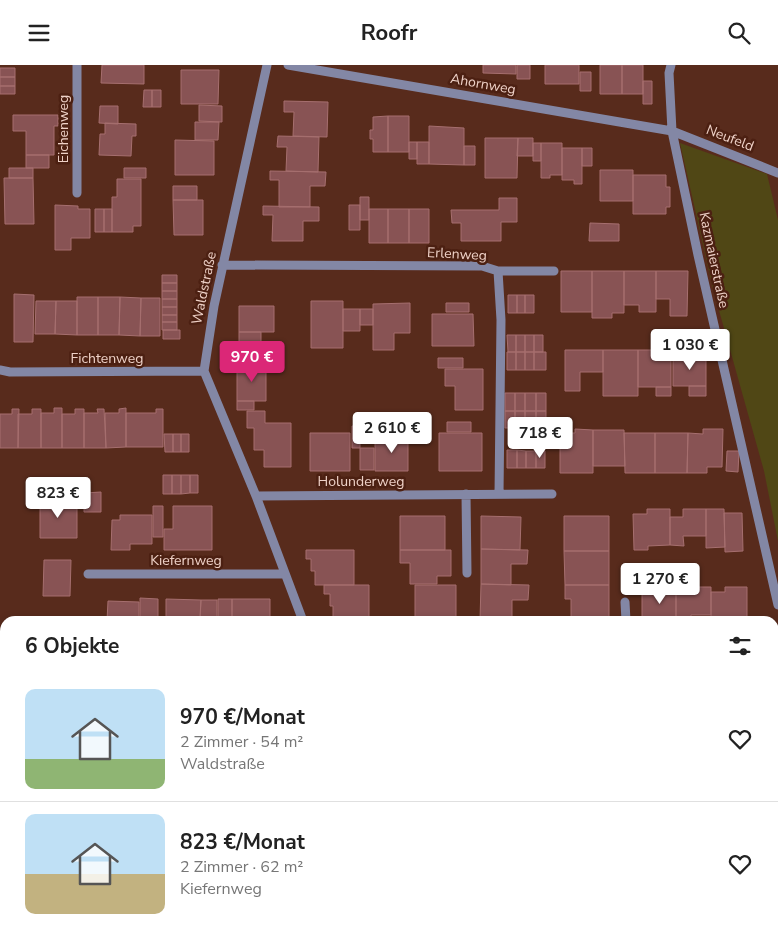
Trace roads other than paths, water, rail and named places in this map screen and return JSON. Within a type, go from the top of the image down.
[{"type":"street","name":"Eichenweg","points":[[77,65],[77,193]]},
{"type":"street","name":"Waldstraße","points":[[204,371],[222,265],[267,65]]},
{"type":"street","name":"Ahornweg","points":[[288,65],[672,131]]},
{"type":"street","name":"Kazmaierstraße","points":[[671,65],[669,73],[672,131],[698,255],[778,605]]},
{"type":"street","name":"Neufeld","points":[[672,131],[778,173]]},
{"type":"street","name":"Erlenweg","points":[[222,265],[482,267],[498,271],[501,320],[499,494]]},
{"type":"street","points":[[498,271],[554,271]]},
{"type":"street","name":"Fichtenweg","points":[[0,370],[10,372],[204,371]]},
{"type":"street","points":[[204,371],[256,495],[301,616]]},
{"type":"street","name":"Fichtenweg","points":[[0,375],[10,372]]},
{"type":"street","points":[[466,494],[467,573]]},
{"type":"street","name":"Holunderweg","points":[[256,495],[552,494]]},
{"type":"street","name":"Kiefernweg","points":[[88,574],[285,574]]},
{"type":"street","points":[[625,601],[626,616]]}]
